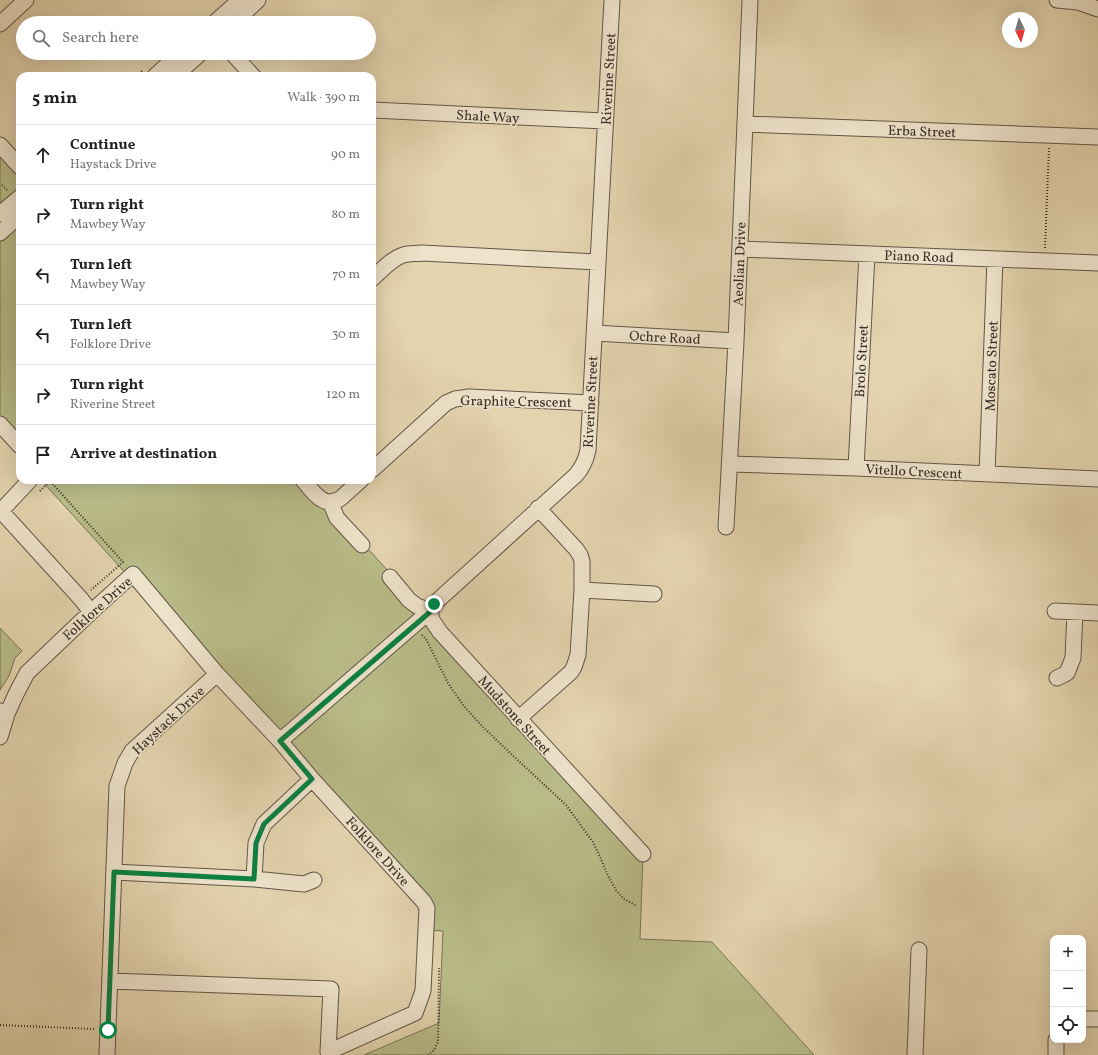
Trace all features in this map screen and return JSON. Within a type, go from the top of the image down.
[{"type":"street","points":[[0,24],[26,0]]},
{"type":"street","points":[[222,16],[240,0]]},
{"type":"street","points":[[241,16],[258,0]]},
{"type":"street","name":"Riverine Street","points":[[280,741],[430,612],[435,603],[576,475],[586,459],[588,450],[612,0]]},
{"type":"street","name":"Aeolian Drive","points":[[726,527],[736,341],[750,0]]},
{"type":"street","points":[[1057,0],[1078,2],[1098,9]]},
{"type":"street","points":[[159,72],[172,60]]},
{"type":"street","points":[[180,72],[193,60]]},
{"type":"street","points":[[238,60],[249,72]]},
{"type":"street","name":"Shale Way","points":[[376,110],[605,121]]},
{"type":"street","name":"Erba Street","points":[[745,124],[1098,137]]},
{"type":"street","points":[[0,145],[16,163]]},
{"type":"street","points":[[0,214],[16,200]]},
{"type":"street","points":[[0,234],[16,219]]},
{"type":"street","name":"Piano Road","points":[[740,249],[1098,263]]},
{"type":"street","points":[[376,276],[402,256],[422,253],[598,262]]},
{"type":"street","name":"Brolo Street","points":[[856,468],[867,254]]},
{"type":"street","name":"Moscato Street","points":[[987,474],[995,259]]},
{"type":"street","name":"Ochre Road","points":[[594,333],[736,341]]},
{"type":"street","name":"Graphite Crescent","points":[[376,466],[442,406],[455,399],[469,397],[590,403]]},
{"type":"street","points":[[0,424],[16,442]]},
{"type":"street","name":"Vitello Crescent","points":[[730,464],[1098,479]]},
{"type":"street","points":[[307,484],[319,498],[330,502],[334,502],[339,499],[356,484]]},
{"type":"street","points":[[35,485],[1,512],[81,599],[91,612]]},
{"type":"street","points":[[330,502],[337,518],[362,545]]},
{"type":"street","points":[[518,719],[566,676],[574,667],[578,655],[583,571],[582,562],[576,549],[538,508]]},
{"type":"street","name":"Folklore Drive","points":[[0,737],[3,713],[16,694],[27,673],[133,574],[217,674],[280,741],[312,779],[424,902],[427,908],[423,991],[415,1013],[328,1053],[331,989],[110,980]]},
{"type":"street","points":[[390,577],[410,600],[417,606],[430,612]]},
{"type":"street","points":[[582,590],[654,594]]},
{"type":"street","points":[[1056,611],[1098,613]]},
{"type":"street","name":"Mudstone Street","points":[[430,612],[434,625],[518,719],[643,854]]},
{"type":"street","points":[[1057,678],[1067,673],[1073,658],[1075,612]]},
{"type":"street","name":"Haystack Drive","points":[[107,1055],[117,786],[125,763],[132,751],[217,674]]},
{"type":"street","points":[[254,879],[256,843],[264,824],[312,779]]},
{"type":"street","points":[[114,872],[254,879],[304,884],[314,880]]},
{"type":"street","points":[[915,1055],[919,950]]},
{"type":"street","points":[[1086,1019],[1098,1019]]},
{"type":"street","points":[[1056,1043],[1056,1055]]},
{"type":"path","points":[[1044,261],[1050,135]]},
{"type":"path","points":[[53,484],[123,562],[81,599]]},
{"type":"path","points":[[413,626],[426,639],[448,683],[463,705],[508,752],[566,805],[592,842],[616,890],[624,899],[636,906]]},
{"type":"path","points":[[428,1055],[434,1050],[438,1042],[439,962]]},
{"type":"path","points":[[0,1025],[108,1030]]},
{"type":"green space","points":[[0,141],[16,159],[16,452],[0,434]]},
{"type":"green space","points":[[45,484],[310,484],[643,854],[640,939],[712,942],[814,1055],[364,1055],[439,1023],[443,931],[426,930],[424,902]]},
{"type":"green space","points":[[0,628],[22,651],[15,658],[9,676],[0,690]]},
{"type":"route","points":[[108,1030],[114,872],[254,879],[256,843],[264,824],[312,779],[280,741],[430,612],[434,604]]}]
